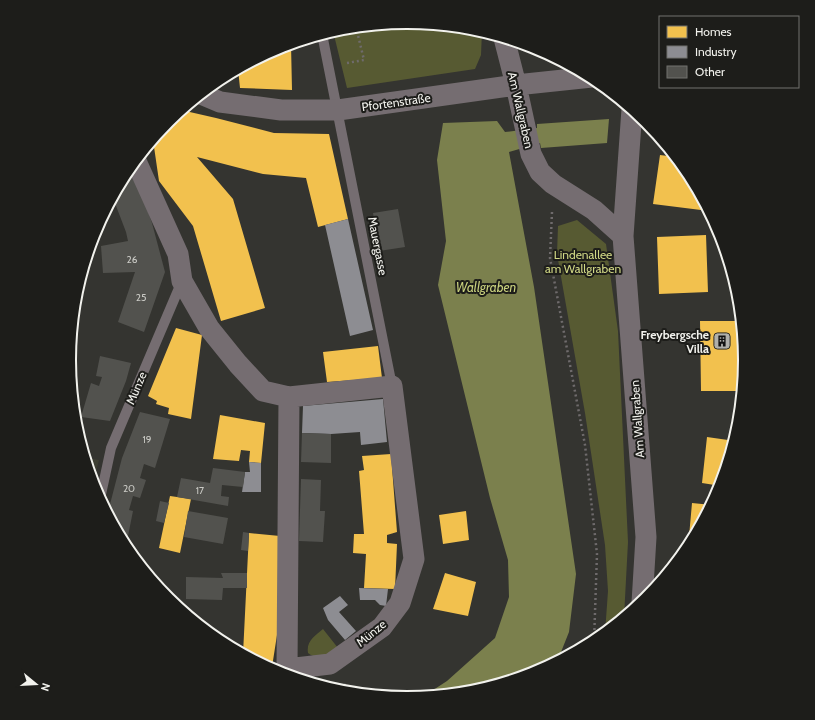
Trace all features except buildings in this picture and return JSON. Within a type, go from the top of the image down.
[{"type":"street","name":"Am Wallgraben","points":[[506,44],[532,154],[540,172],[553,184],[594,210],[623,236]]},
{"type":"street","name":"Pfortenstraße","points":[[207,96],[220,102],[281,110],[338,110],[516,85],[581,78]]},
{"type":"street","name":"Am Wallgraben","points":[[631,115],[623,236],[646,537],[643,593]]},
{"type":"street","points":[[139,167],[178,254],[182,281],[209,328],[238,364],[264,391],[288,397],[392,386]]},
{"type":"street","name":"Münze","points":[[292,670],[330,664],[382,627],[400,604],[414,559],[392,386]]},
{"type":"street","name":"Münze","points":[[284,667],[288,397]]},
{"type":"lane","name":"Mauergasse","points":[[323,40],[392,386]]},
{"type":"lane","name":"Münze","points":[[102,488],[111,448],[182,281]]},
{"type":"path","points":[[329,67],[364,60],[357,33]]},
{"type":"path","points":[[553,184],[550,258],[585,445],[597,554],[594,633]]},
{"type":"shaded area","points":[[92,459],[99,460],[96,471]]},
{"type":"green space","points":[[408,29],[451,32],[482,37],[481,55],[475,69],[347,88],[334,37],[364,32]]},
{"type":"green space","name":"Lindenallee am Wallgraben","points":[[577,220],[606,244],[618,331],[628,542],[624,610],[606,625],[608,591],[605,545],[585,413],[557,254],[558,226]]},
{"type":"green space","points":[[323,629],[338,648],[319,657],[308,653],[308,645]]},
{"type":"water","name":"Wallgraben","points":[[609,119],[607,143],[541,148],[540,143],[509,152],[534,287],[576,574],[569,632],[560,654],[534,666],[493,680],[472,685],[434,690],[447,681],[495,638],[509,597],[508,560],[490,498],[438,285],[446,241],[437,160],[443,123],[497,121],[505,132],[537,128],[537,124]]},
{"type":"place","name":"Freybergsche Villa","points":[[722,341]]}]
